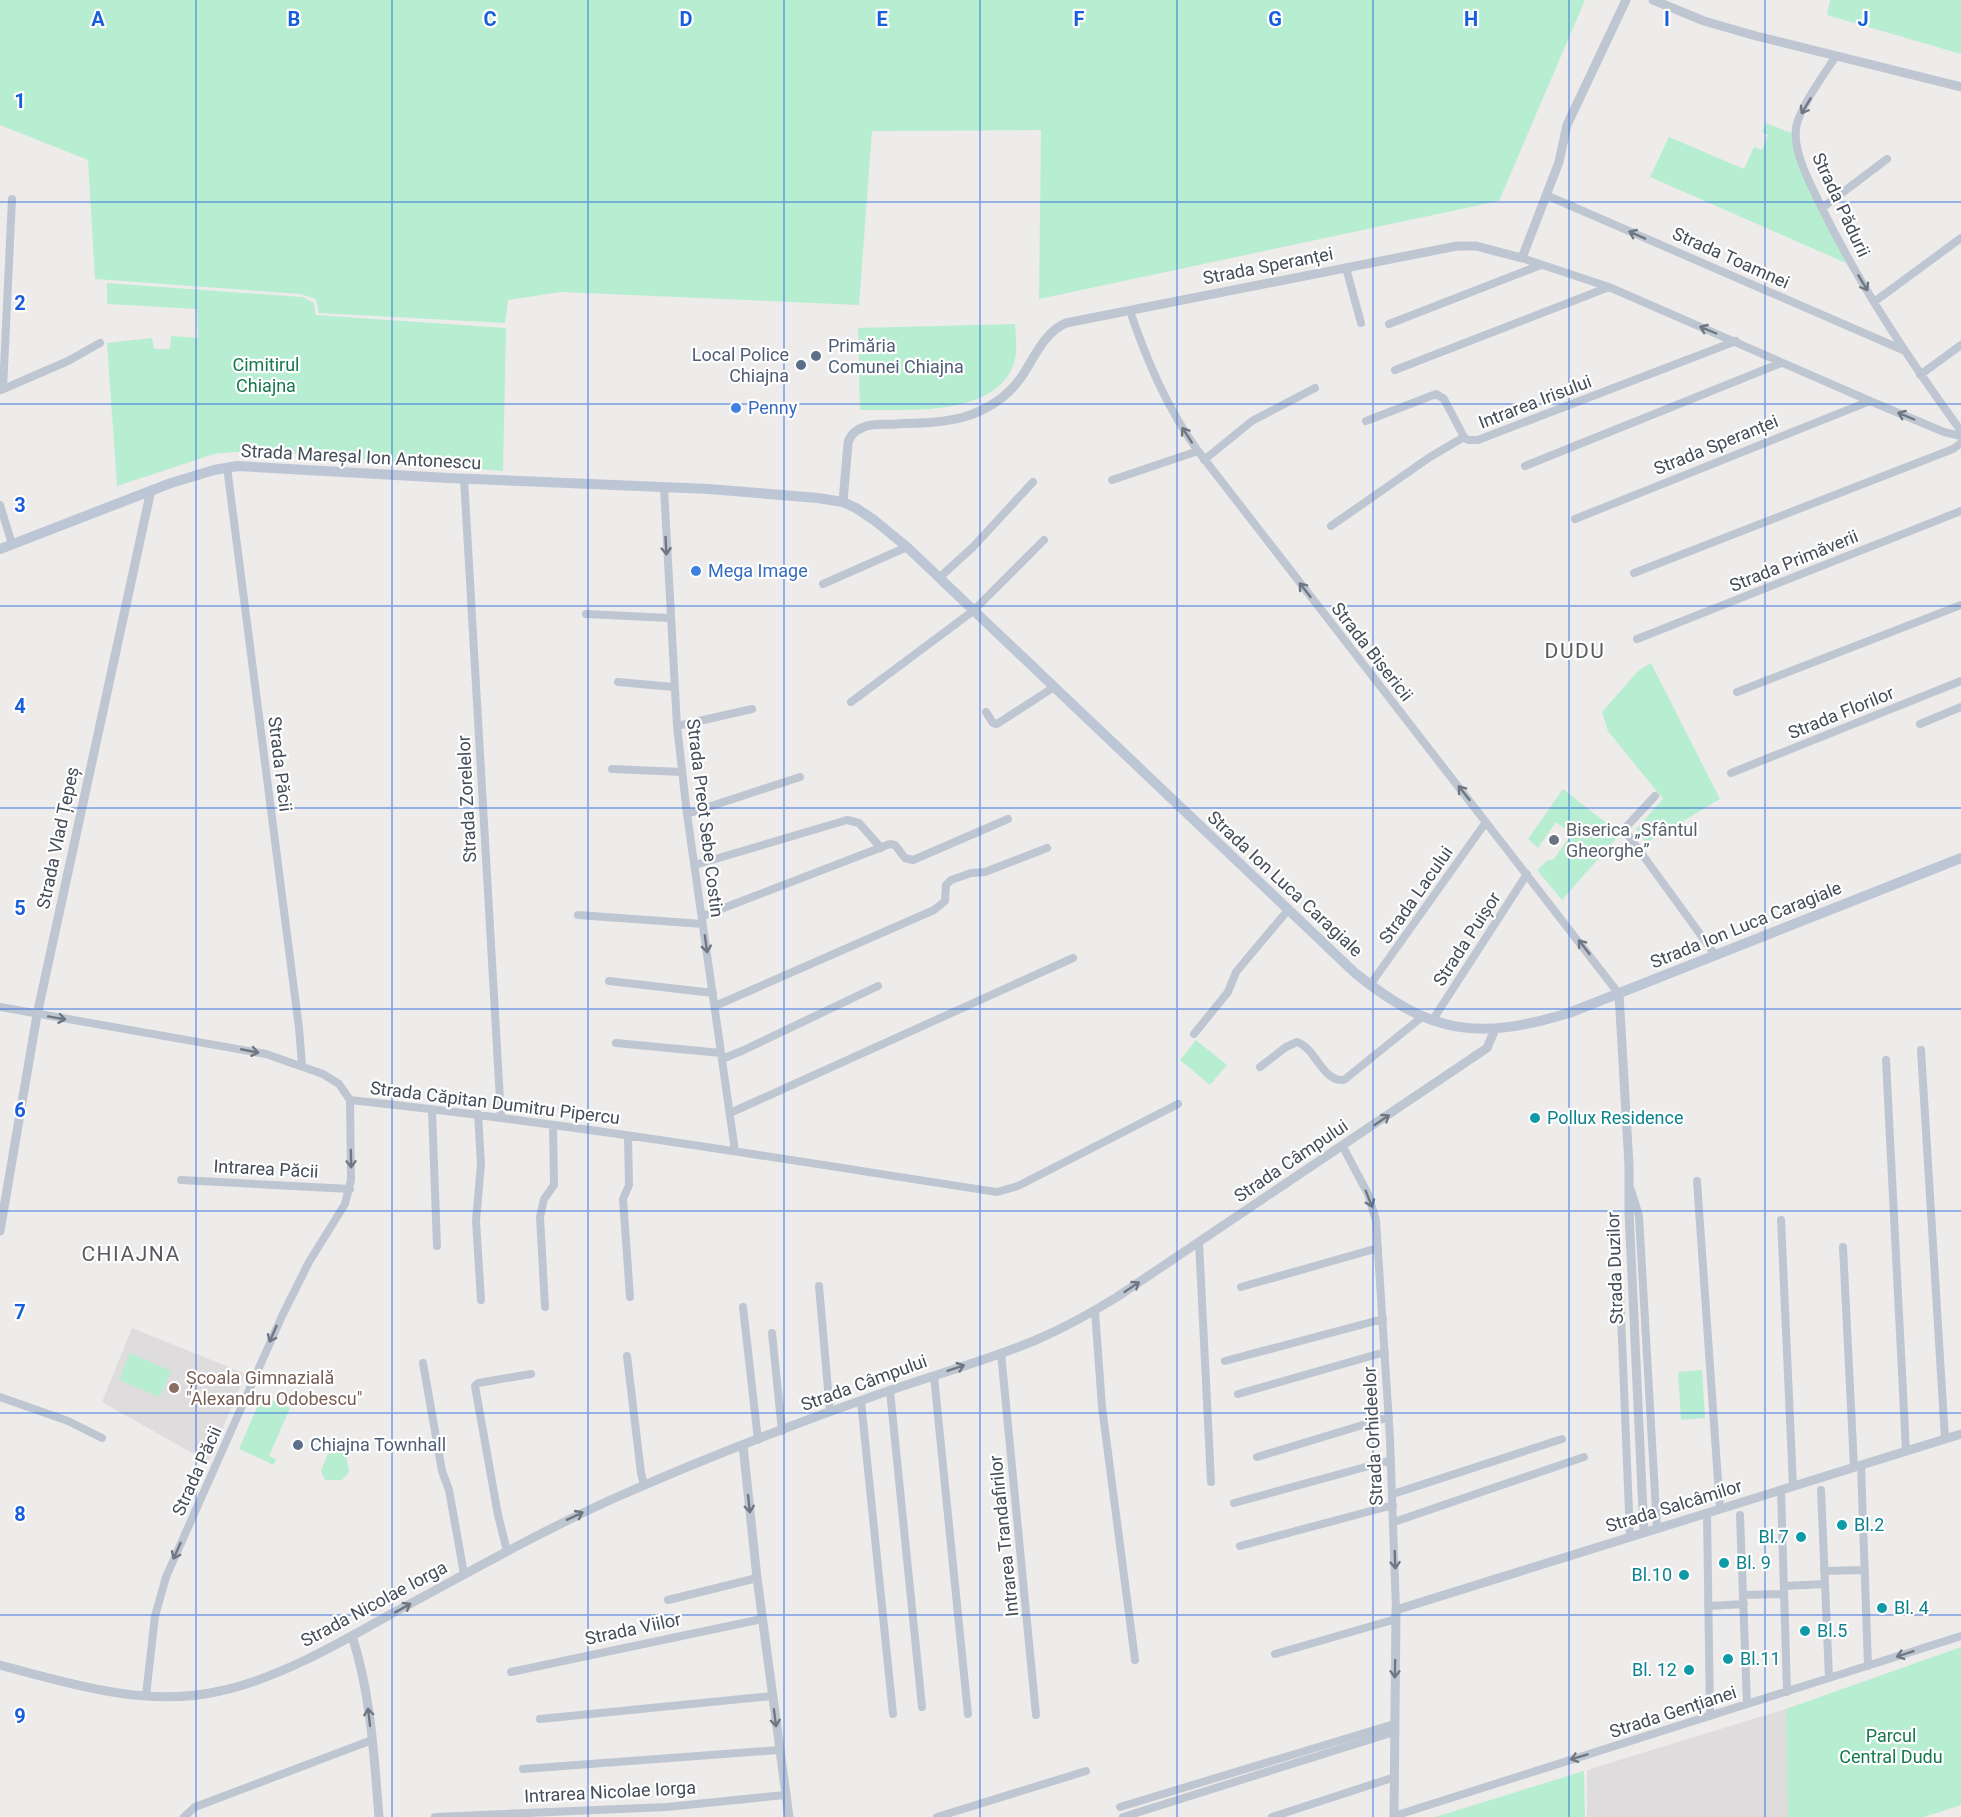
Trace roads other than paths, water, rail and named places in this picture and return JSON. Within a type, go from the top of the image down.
[{"type":"main road","name":"Strada Mareșal Ion Antonescu","points":[[0,549],[185,478],[227,467],[247,465],[664,488]]},
{"type":"main road","name":"Strada Ion Luca Caragiale","points":[[664,488],[804,497],[843,502],[874,520],[907,547],[1288,910],[1371,985],[1401,1006],[1427,1019],[1466,1028],[1495,1029],[1552,1018],[1620,998],[1716,956],[1961,858]]},
{"type":"street","points":[[1522,258],[1559,162],[1567,125],[1626,0]]},
{"type":"street","points":[[1653,0],[1718,25],[1961,87]]},
{"type":"street","name":"Strada Pădurii","points":[[1836,56],[1798,118],[1797,143],[1804,166],[1844,251],[1874,302],[1903,350],[1961,431]]},
{"type":"street","points":[[1822,208],[1887,159]]},
{"type":"street","name":"Strada Toamnei","points":[[1546,195],[1903,350]]},
{"type":"street","points":[[12,199],[2,390],[68,361],[100,343]]},
{"type":"street","points":[[1874,302],[1961,238]]},
{"type":"street","name":"Strada Speranței","points":[[843,502],[848,442],[855,432],[872,425],[934,423],[976,413],[997,402],[1013,388],[1044,341],[1060,326],[1465,245],[1484,247],[1522,258],[1609,287],[1870,401],[1944,432],[1961,436]]},
{"type":"street","points":[[1389,324],[1541,265]]},
{"type":"street","points":[[1346,268],[1361,323]]},
{"type":"street","points":[[1395,370],[1609,287]]},
{"type":"street","name":"Strada Bisericii","points":[[1130,311],[1159,386],[1176,419],[1204,460],[1527,874],[1620,998]]},
{"type":"street","name":"Intrarea Irisului","points":[[1366,421],[1436,394],[1444,399],[1464,437],[1468,440],[1478,440],[1736,341]]},
{"type":"street","points":[[1920,375],[1961,345]]},
{"type":"street","points":[[1525,466],[1781,363]]},
{"type":"street","points":[[1204,460],[1252,421],[1315,387]]},
{"type":"street","name":"Strada Speranței","points":[[1575,519],[1870,401]]},
{"type":"street","points":[[1330,526],[1430,457],[1464,437]]},
{"type":"street","points":[[1634,573],[1953,449],[1961,443]]},
{"type":"street","points":[[1112,480],[1198,451]]},
{"type":"street","name":"Strada Păcii","points":[[227,467],[302,1065]]},
{"type":"street","name":"Strada Zorelelor","points":[[464,478],[501,1117]]},
{"type":"street","points":[[939,578],[973,547],[1033,482]]},
{"type":"street","name":"Strada Preot Sebe Costin","points":[[664,488],[676,726],[735,1151]]},
{"type":"street","name":"Strada Vlad Țepeș","points":[[0,1231],[37,1015],[151,490]]},
{"type":"street","points":[[0,505],[12,544]]},
{"type":"street","name":"Strada Primăverii","points":[[1637,639],[1961,511]]},
{"type":"street","points":[[851,702],[973,611],[1044,540]]},
{"type":"street","points":[[823,584],[907,547]]},
{"type":"street","points":[[1737,692],[1961,605]]},
{"type":"street","points":[[586,614],[670,618]]},
{"type":"street","name":"Strada Florilor","points":[[1731,773],[1961,681]]},
{"type":"street","points":[[618,682],[674,687]]},
{"type":"street","points":[[986,712],[993,723],[997,724],[1054,687]]},
{"type":"street","points":[[1920,724],[1961,707]]},
{"type":"street","points":[[676,726],[752,709]]},
{"type":"street","points":[[612,769],[682,772]]},
{"type":"street","points":[[687,814],[800,777]]},
{"type":"street","points":[[1654,796],[1627,826],[1626,832],[1716,956]]},
{"type":"street","points":[[578,915],[703,920],[893,844],[905,858],[913,860],[1008,819]]},
{"type":"street","points":[[695,865],[847,820],[859,823],[881,848]]},
{"type":"street","name":"Strada Lacului","points":[[1371,985],[1486,822]]},
{"type":"street","points":[[715,1006],[934,910],[945,901],[946,885],[951,880],[971,873],[985,872],[1047,848]]},
{"type":"street","name":"Strada Puișor","points":[[1260,1067],[1297,1042],[1307,1049],[1329,1076],[1344,1080],[1427,1019],[1527,874]]},
{"type":"street","points":[[1194,1034],[1228,992],[1236,972],[1288,910]]},
{"type":"street","points":[[730,1113],[1073,958]]},
{"type":"street","points":[[609,981],[713,993]]},
{"type":"street","points":[[616,1043],[722,1056],[736,1054],[878,986]]},
{"type":"street","name":"Strada Duzilor","points":[[1620,998],[1644,1533]]},
{"type":"street","name":"Strada Căpitan Dumitru Pipercu","points":[[0,1007],[248,1050],[302,1065],[323,1074],[339,1084],[350,1100],[501,1117],[997,1192],[1006,1191],[1178,1104]]},
{"type":"street","name":"Strada Câmpului","points":[[743,1445],[830,1412],[1037,1340],[1095,1311],[1343,1147],[1487,1048],[1495,1029]]},
{"type":"street","points":[[1921,1050],[1945,1439]]},
{"type":"street","points":[[1886,1060],[1906,1451]]},
{"type":"street","name":"Strada Păcii","points":[[146,1695],[155,1616],[166,1577],[282,1316],[309,1262],[345,1204],[350,1189],[350,1100]]},
{"type":"street","points":[[432,1110],[437,1246]]},
{"type":"street","points":[[478,1114],[481,1164],[476,1221],[481,1300]]},
{"type":"street","points":[[545,1307],[540,1217],[544,1199],[554,1185],[553,1125]]},
{"type":"street","points":[[628,1136],[629,1185],[623,1199],[630,1297]]},
{"type":"street","name":"Strada Orhideelor","points":[[1343,1147],[1371,1201],[1376,1220],[1394,1522],[1396,1615],[1394,1816]]},
{"type":"street","name":"Intrarea Păcii","points":[[181,1180],[350,1189]]},
{"type":"street","points":[[1697,1181],[1720,1509]]},
{"type":"street","points":[[1629,1186],[1639,1216],[1657,1529]]},
{"type":"street","points":[[1781,1220],[1793,1486]]},
{"type":"street","points":[[1199,1242],[1210,1482]]},
{"type":"street","points":[[1843,1247],[1858,1466],[1868,1666]]},
{"type":"street","points":[[1241,1287],[1378,1248]]},
{"type":"street","points":[[819,1286],[830,1412]]},
{"type":"street","points":[[1620,1290],[1630,1537]]},
{"type":"street","points":[[743,1307],[758,1440]]},
{"type":"street","points":[[1095,1311],[1102,1407],[1135,1660]]},
{"type":"street","points":[[1225,1361],[1383,1319]]},
{"type":"street","points":[[772,1333],[782,1431]]},
{"type":"street","points":[[1238,1394],[1385,1352]]},
{"type":"street","name":"Intrarea Trandafirilor","points":[[1001,1353],[1036,1715]]},
{"type":"street","points":[[627,1356],[644,1485]]},
{"type":"street","points":[[423,1363],[442,1471],[449,1490],[464,1574]]},
{"type":"street","points":[[507,1551],[498,1515],[475,1386],[478,1383],[531,1374]]},
{"type":"street","points":[[934,1376],[968,1714]]},
{"type":"street","points":[[890,1391],[922,1707]]},
{"type":"street","points":[[0,1397],[68,1421],[102,1438]]},
{"type":"street","points":[[861,1401],[893,1714]]},
{"type":"street","points":[[1257,1457],[1389,1417]]},
{"type":"street","name":"Strada Salcâmilor","points":[[1396,1615],[1630,1537],[1961,1434]]},
{"type":"street","points":[[1393,1494],[1562,1439]]},
{"type":"street","points":[[743,1445],[762,1619],[789,1817]]},
{"type":"street","name":"Strada Nicolae Iorga","points":[[0,1665],[99,1690],[146,1695],[206,1694],[224,1690],[274,1673],[352,1636],[557,1525],[644,1485],[743,1445]]},
{"type":"street","points":[[1394,1522],[1584,1457]]},
{"type":"street","points":[[1234,1503],[1391,1460]]},
{"type":"street","points":[[1781,1490],[1787,1692]]},
{"type":"street","points":[[1821,1490],[1829,1678]]},
{"type":"street","points":[[1240,1546],[1393,1505]]},
{"type":"street","points":[[1707,1513],[1710,1716]]},
{"type":"street","points":[[1740,1515],[1747,1704]]},
{"type":"street","points":[[1824,1571],[1864,1570]]},
{"type":"street","points":[[668,1600],[757,1578]]},
{"type":"street","points":[[1708,1606],[1825,1584]]},
{"type":"street","points":[[1275,1653],[1396,1615]]},
{"type":"street","name":"Strada Viilor","points":[[511,1672],[762,1619]]},
{"type":"street","points":[[352,1636],[362,1669],[372,1740],[379,1817]]},
{"type":"street","name":"Strada Gențianei","points":[[1394,1816],[1961,1636]]},
{"type":"street","points":[[540,1719],[772,1696]]},
{"type":"street","points":[[1120,1807],[1394,1728]]},
{"type":"street","points":[[1123,1817],[1394,1728]]},
{"type":"street","points":[[184,1817],[195,1807],[372,1740]]},
{"type":"street","points":[[523,1769],[779,1750]]},
{"type":"street","points":[[937,1817],[1086,1771]]},
{"type":"street","points":[[1272,1817],[1395,1777]]},
{"type":"street","name":"Intrarea Nicolae Iorga","points":[[435,1817],[667,1807],[785,1795]]},
{"type":"place","name":"Primăria Comunei Chiajna","points":[[816,356]]},
{"type":"place","name":"Local Police Chiajna","points":[[801,365]]},
{"type":"place","name":"Penny","points":[[736,408]]},
{"type":"place","name":"Mega Image","points":[[696,571]]},
{"type":"place","name":"Biserica „Sfântul Gheorghe”","points":[[1554,840]]},
{"type":"place","name":"Pollux Residence","points":[[1535,1118]]},
{"type":"place","name":"Școala Gimnazială \"Alexandru Odobescu\"","points":[[174,1388]]},
{"type":"place","name":"Chiajna Townhall","points":[[298,1445]]},
{"type":"place","name":"Bl.2","points":[[1842,1525]]},
{"type":"place","name":"Bl.7","points":[[1801,1537]]},
{"type":"place","name":"Bl. 9","points":[[1724,1563]]},
{"type":"place","name":"Bl.10","points":[[1684,1575]]},
{"type":"place","name":"Bl. 4","points":[[1882,1608]]},
{"type":"place","name":"Bl.5","points":[[1805,1631]]},
{"type":"place","name":"Bl.11","points":[[1728,1659]]},
{"type":"place","name":"Bl. 12","points":[[1689,1670]]},
{"type":"district","name":"DUDU","points":[[1575,651]]},
{"type":"district","name":"CHIAJNA","points":[[131,1254]]},
{"type":"park label","name":"Cimitirul Chiajna","points":[[266,376]]},
{"type":"park label","name":"Parcul Central Dudu","points":[[1891,1746]]}]
